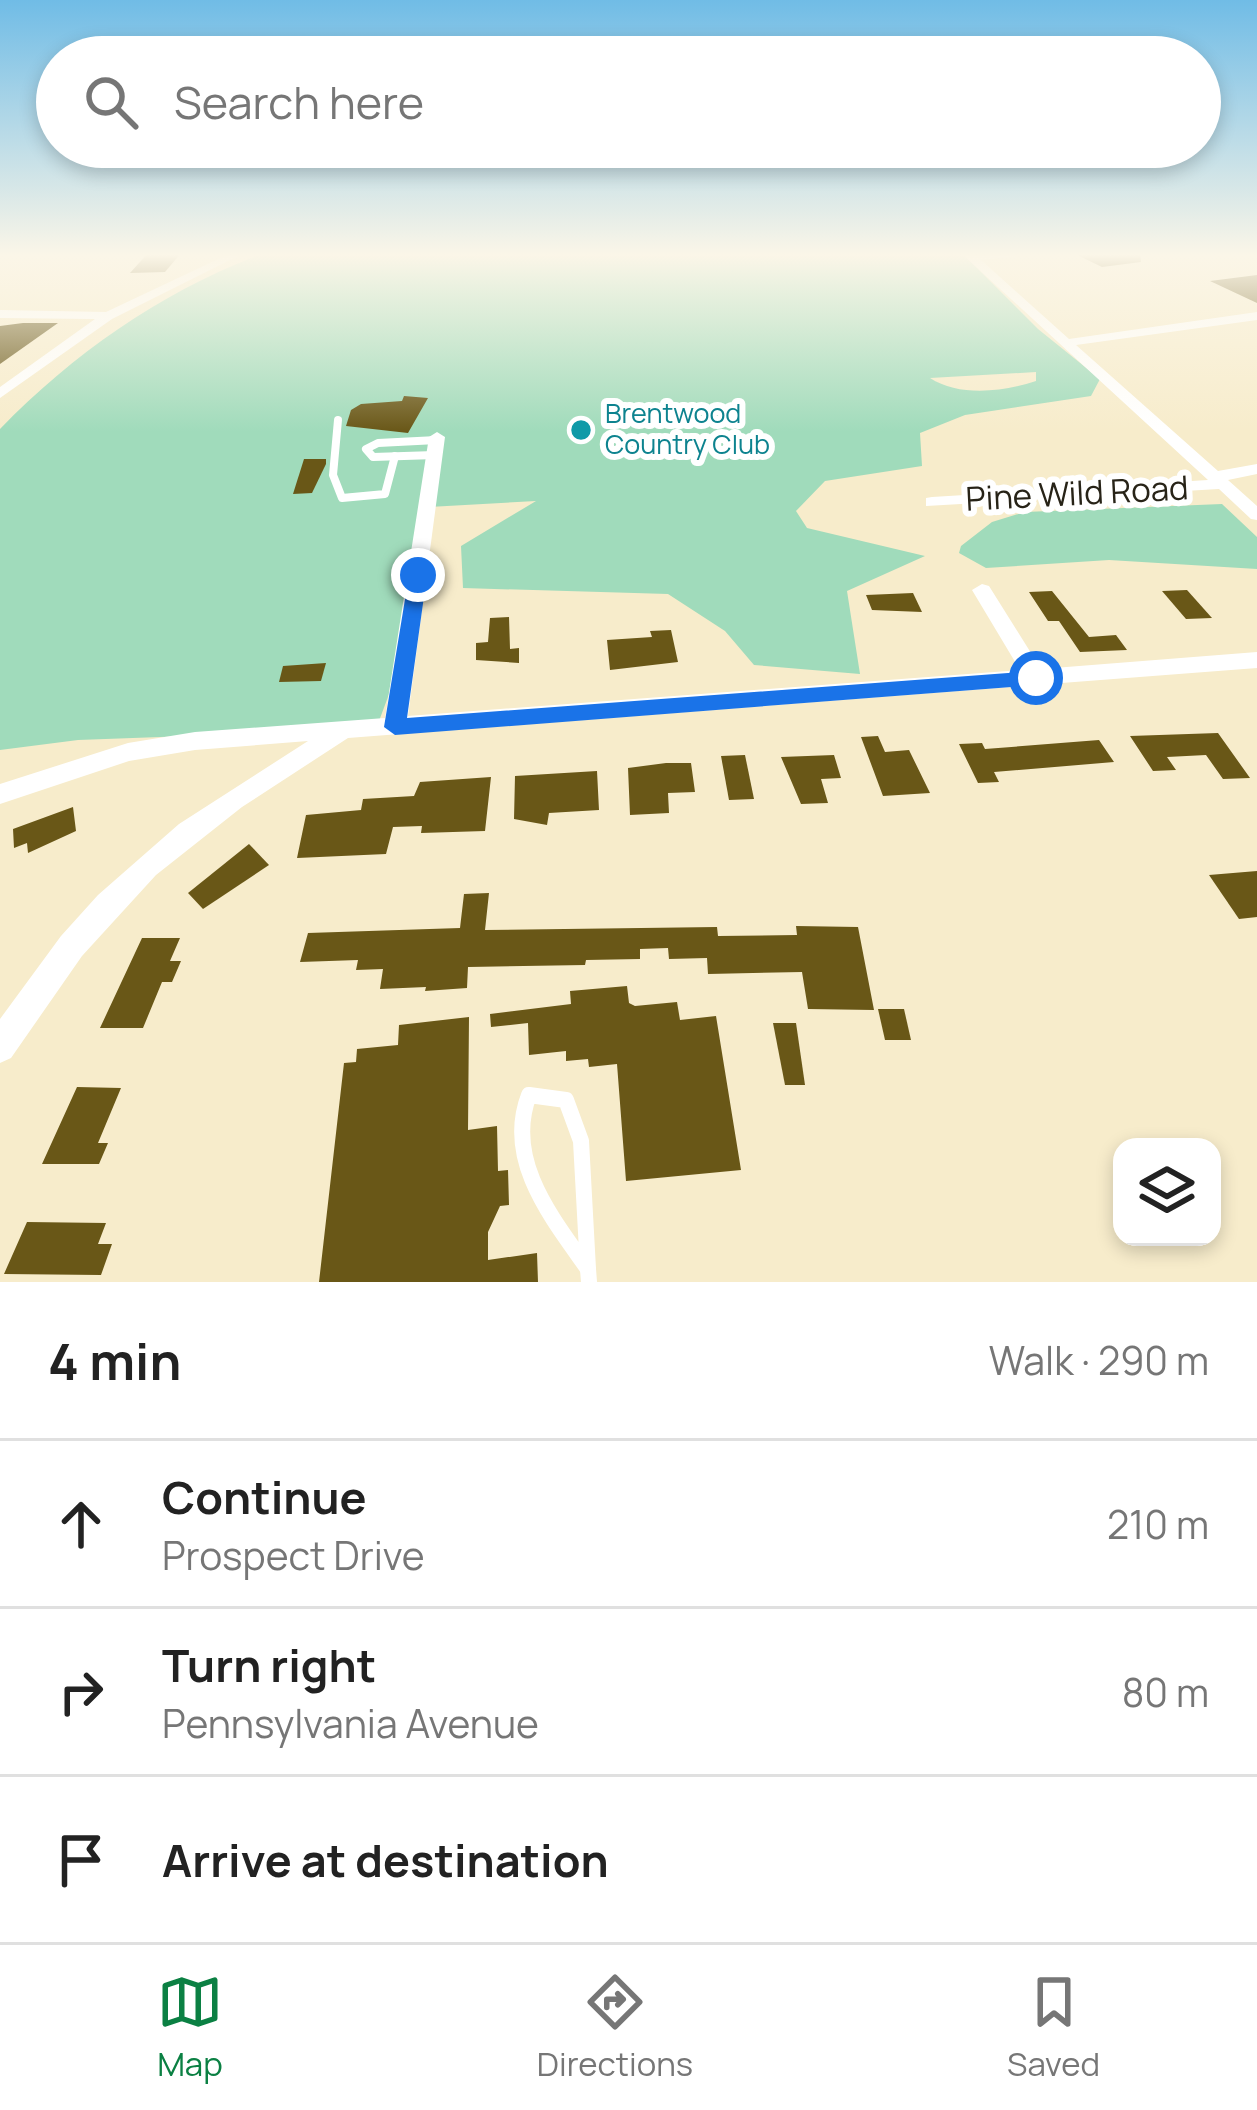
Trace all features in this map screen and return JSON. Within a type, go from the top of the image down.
[{"type":"street","points":[[0,394],[115,313]]},
{"type":"street","points":[[1033,313],[1257,514]]},
{"type":"street","points":[[0,314],[108,316]]},
{"type":"street","points":[[1066,343],[1257,316]]},
{"type":"street","points":[[395,727],[436,444]]},
{"type":"street","name":"Pine Wild Road","points":[[932,502],[1219,481],[1257,469]]},
{"type":"street","points":[[982,590],[1036,678]]},
{"type":"street","points":[[0,794],[128,752],[261,735],[340,734],[1257,661]]},
{"type":"street","points":[[0,1047],[83,926],[135,872],[190,826],[340,734]]},
{"type":"lane","points":[[338,420],[333,475],[342,498],[385,494],[395,456]]},
{"type":"lane","points":[[378,443],[436,444],[395,456],[374,457],[366,449],[378,443]]},
{"type":"lane","points":[[529,1095],[566,1100],[581,1141],[589,1276],[537,1188],[519,1145],[518,1114],[529,1095]]},
{"type":"green space","name":"Brentwood Country Club","points":[[143,313],[1022,313],[1100,379],[1091,396],[965,415],[920,433],[922,466],[825,481],[796,511],[807,528],[925,556],[847,591],[860,674],[754,665],[725,631],[668,594],[463,588],[461,546],[536,501],[429,507],[407,646],[376,729],[78,740],[0,750],[0,429],[59,374]],"holes":[[[1036,372],[1036,381],[1010,388],[954,388],[930,378]]]},
{"type":"green space","points":[[1222,504],[1257,537],[1257,569],[1109,560],[986,568],[959,553],[961,546],[992,522],[1025,512]]},
{"type":"building","points":[[58,323],[0,364],[0,326]]},
{"type":"building","points":[[404,396],[428,398],[408,433],[346,426],[351,410],[361,404],[402,401]]},
{"type":"building","points":[[304,459],[326,459],[326,464],[312,493],[293,494]]},
{"type":"building","points":[[1187,590],[1212,618],[1186,619],[1162,591]]},
{"type":"building","points":[[1052,591],[1089,637],[1116,635],[1127,650],[1080,652],[1059,621],[1048,621],[1029,592]]},
{"type":"building","points":[[913,593],[922,612],[872,610],[866,595]]},
{"type":"building","points":[[509,617],[510,649],[519,648],[519,663],[476,660],[476,643],[488,642],[490,618]]},
{"type":"building","points":[[671,630],[678,662],[610,670],[607,640],[652,637],[650,631]]},
{"type":"building","points":[[326,663],[321,681],[279,682],[283,666]]},
{"type":"building","points":[[1218,733],[1250,778],[1223,779],[1206,755],[1167,757],[1176,770],[1153,771],[1130,736]]},
{"type":"building","points":[[878,736],[885,752],[909,750],[930,793],[883,796],[861,737]]},
{"type":"building","points":[[1099,740],[1114,762],[994,772],[999,782],[978,783],[959,744],[982,743],[985,749]]},
{"type":"building","points":[[745,755],[754,799],[729,800],[721,756]]},
{"type":"building","points":[[834,755],[841,778],[821,779],[828,803],[801,804],[781,757]]},
{"type":"building","points":[[691,763],[695,792],[668,793],[669,813],[630,815],[628,768]]},
{"type":"building","points":[[597,771],[599,810],[549,813],[547,825],[514,819],[515,776]]},
{"type":"building","points":[[491,777],[485,831],[421,833],[422,826],[393,827],[386,854],[297,858],[306,815],[361,810],[363,799],[414,796],[420,782]]},
{"type":"building","points":[[73,807],[76,831],[28,853],[27,843],[14,848],[13,829]]},
{"type":"building","points":[[249,844],[269,865],[203,909],[188,893]]},
{"type":"building","points":[[1257,871],[1257,917],[1239,919],[1209,875]]},
{"type":"building","points":[[489,893],[485,930],[717,927],[718,936],[797,935],[796,926],[858,927],[874,1010],[808,1009],[802,972],[708,974],[707,958],[669,959],[668,948],[640,949],[640,959],[586,960],[585,965],[468,967],[467,988],[425,991],[426,987],[380,989],[383,969],[356,970],[358,960],[300,962],[308,933],[460,928],[464,894]]},
{"type":"building","points":[[142,938],[180,938],[170,961],[181,961],[172,982],[162,982],[143,1028],[100,1028]]},
{"type":"building","points":[[627,986],[629,1003],[635,1006],[677,1002],[680,1020],[716,1016],[741,1170],[626,1181],[617,1064],[589,1067],[588,1059],[566,1061],[566,1051],[529,1055],[528,1023],[491,1027],[490,1014],[571,1004],[570,991]]},
{"type":"building","points":[[878,1009],[904,1009],[911,1040],[885,1040]]},
{"type":"building","points":[[469,1017],[468,1130],[497,1126],[498,1171],[508,1170],[509,1205],[500,1206],[488,1232],[488,1260],[537,1253],[538,1282],[319,1282],[344,1063],[356,1062],[357,1049],[398,1045],[399,1025]]},
{"type":"building","points":[[773,1023],[796,1023],[805,1085],[785,1085]]},
{"type":"building","points":[[77,1087],[121,1088],[98,1143],[108,1143],[99,1164],[42,1164]]},
{"type":"building","points":[[27,1222],[106,1223],[98,1244],[112,1244],[101,1275],[4,1274]]},
{"type":"place","name":"Brentwood Country Club","points":[[581,430]]},
{"type":"route","points":[[418,575],[395,727],[1036,678]]}]
